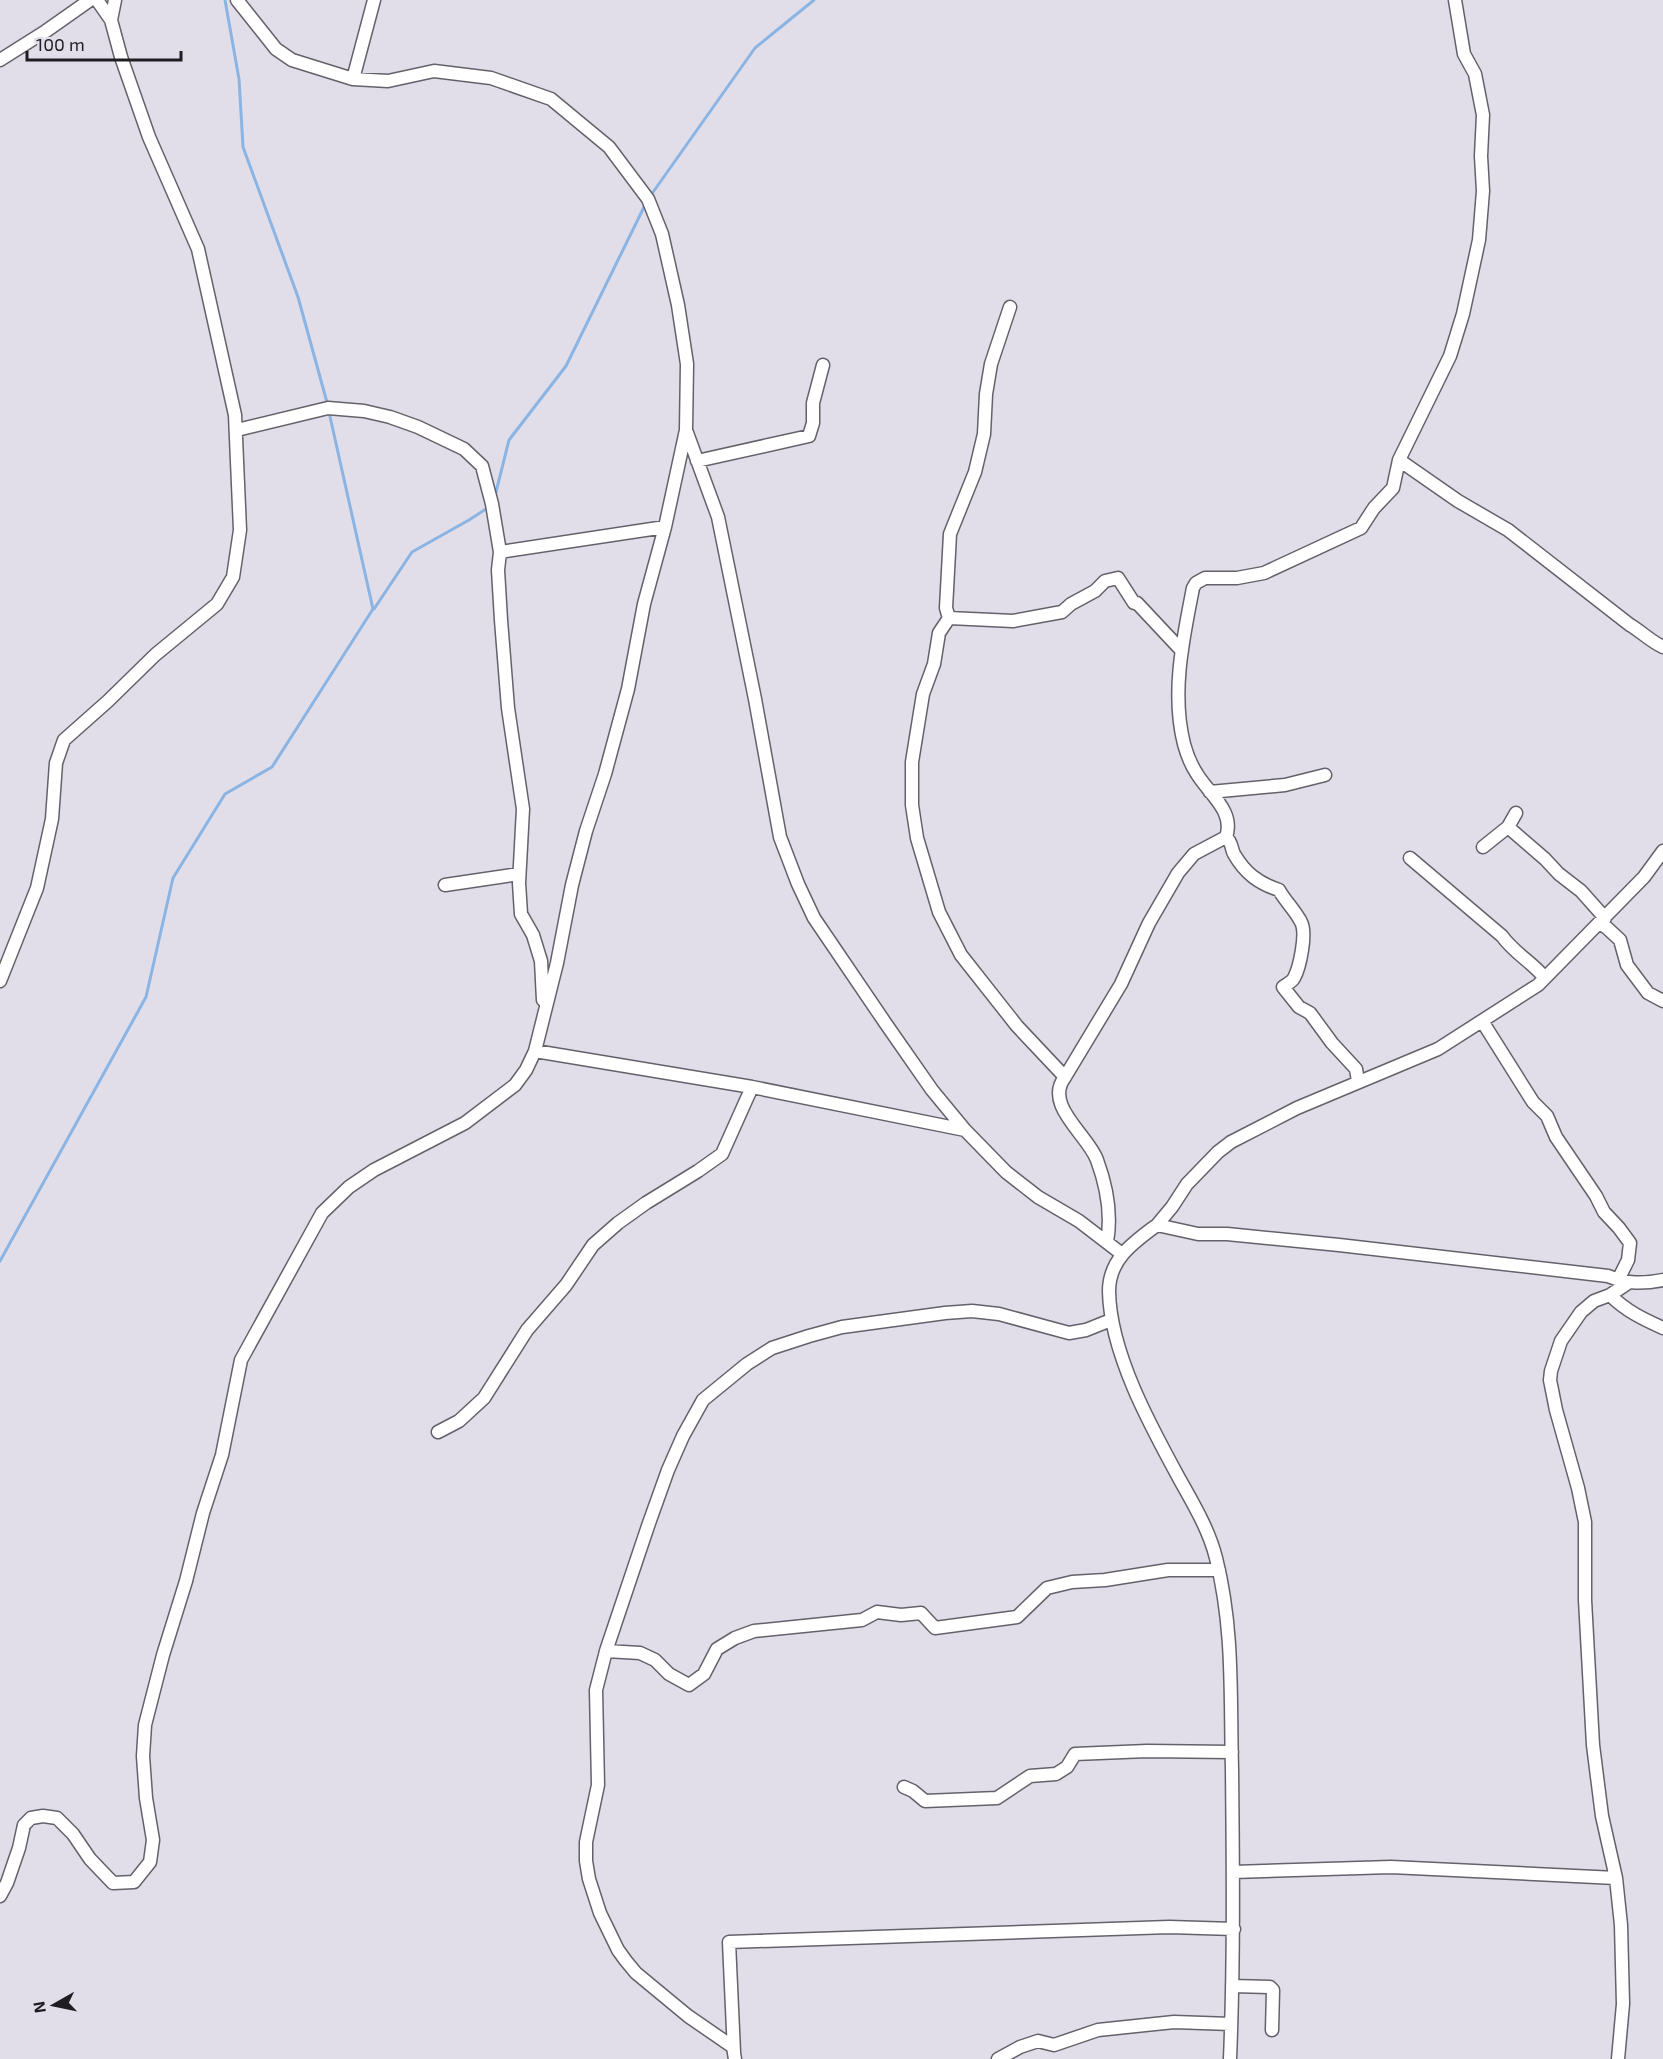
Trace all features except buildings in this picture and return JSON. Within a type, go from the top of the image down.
[{"type":"street","points":[[0,60],[46,32],[90,0]]},
{"type":"street","points":[[0,981],[37,888],[52,819],[56,763],[64,740],[108,702],[155,656],[217,604],[233,577],[240,530],[237,430],[198,249],[149,137],[121,57],[111,20],[97,0]]},
{"type":"street","points":[[111,20],[115,0]]},
{"type":"street","points":[[0,1896],[8,1883],[20,1848],[24,1825],[31,1818],[43,1816],[57,1818],[113,1883],[135,1882],[150,1862],[153,1840],[146,1798],[143,1756],[145,1725],[203,1513],[222,1455],[241,1360],[322,1213],[349,1187],[374,1170],[465,1123],[514,1085],[526,1071],[536,1047],[557,963],[572,885],[586,831],[605,774],[628,689],[644,604],[665,527],[686,430],[687,364],[678,305],[662,234],[648,199],[609,147],[551,99],[491,78],[434,71],[388,81],[353,79],[292,60],[276,49],[237,0]]},
{"type":"street","points":[[353,79],[374,0]]},
{"type":"street","points":[[1107,1242],[1110,1222],[1108,1200],[1097,1158],[1059,1102],[1059,1090],[1121,984],[1149,923],[1178,873],[1194,854],[1227,837],[1230,827],[1222,807],[1189,761],[1184,743],[1178,702],[1179,674],[1193,588],[1204,578],[1236,578],[1264,573],[1361,528],[1374,508],[1393,488],[1400,459],[1450,356],[1463,314],[1479,240],[1483,191],[1480,156],[1483,115],[1474,74],[1464,54],[1455,0]]},
{"type":"street","points":[[949,618],[946,608],[950,534],[977,462],[984,434],[986,394],[991,364],[1010,308]]},
{"type":"street","points":[[698,461],[809,436],[813,423],[813,403],[823,365]]},
{"type":"street","points":[[237,430],[328,408],[364,411],[418,427],[464,449],[482,466],[492,504],[500,552],[498,570],[500,610],[508,708],[523,809],[519,874],[521,914],[533,935],[541,961],[543,1002],[536,1024],[536,1047]]},
{"type":"street","points":[[686,430],[718,517],[756,699],[780,837],[814,918],[932,1090],[964,1130],[1006,1172],[1038,1197],[1079,1221],[1122,1254]]},
{"type":"street","points":[[1400,459],[1458,501],[1508,530],[1650,641],[1663,647]]},
{"type":"street","points":[[500,552],[665,527]]},
{"type":"street","points":[[949,618],[1013,621],[1062,612],[1071,604],[1095,591],[1106,581],[1118,578],[1134,603],[1137,603],[1182,651]]},
{"type":"street","points":[[949,618],[939,633],[934,664],[922,694],[912,762],[912,805],[917,838],[939,912],[960,955],[1017,1026],[1065,1077]]},
{"type":"street","points":[[1210,792],[1285,785],[1325,775]]},
{"type":"street","points":[[1483,848],[1508,827],[1516,813]]},
{"type":"street","points":[[1508,827],[1581,891],[1606,927],[1620,940],[1627,965],[1648,993],[1663,1001]]},
{"type":"street","points":[[1227,837],[1231,841],[1232,850],[1240,865],[1248,874],[1263,884],[1279,890],[1302,923],[1303,943],[1300,962],[1293,980],[1283,987],[1299,1007],[1310,1013],[1332,1043],[1356,1069],[1358,1081]]},
{"type":"street","points":[[1230,2059],[1234,1872],[1230,1643],[1219,1570],[1206,1529],[1143,1413],[1111,1320],[1109,1289],[1113,1269],[1122,1254],[1157,1225],[1187,1184],[1231,1142],[1297,1108],[1438,1049],[1538,985],[1644,877],[1663,852]]},
{"type":"street","points":[[1410,858],[1502,936],[1510,948],[1528,960],[1545,978]]},
{"type":"street","points":[[445,885],[519,874]]},
{"type":"street","points":[[1482,1021],[1533,1102],[1547,1116],[1556,1137],[1596,1196],[1604,1212],[1630,1243],[1623,1282],[1610,1295],[1594,1301],[1581,1312],[1561,1341],[1550,1380],[1578,1488],[1584,1522],[1585,1600],[1593,1745],[1602,1816],[1616,1878],[1621,1925],[1623,2004],[1618,2059]]},
{"type":"street","points":[[536,1047],[964,1130]]},
{"type":"street","points":[[438,1432],[459,1421],[484,1398],[528,1330],[566,1285],[593,1245],[646,1203],[722,1154],[752,1088]]},
{"type":"street","points":[[1157,1225],[1198,1234],[1227,1234],[1339,1245],[1608,1276],[1623,1282],[1645,1284],[1663,1280]]},
{"type":"street","points":[[1610,1295],[1621,1307],[1663,1328]]},
{"type":"street","points":[[735,2056],[733,2047],[688,2016],[636,1973],[618,1950],[594,1896],[589,1879],[585,1842],[598,1785],[596,1690],[606,1651],[664,1481],[683,1436],[703,1401],[747,1364],[772,1348],[842,1327],[972,1311],[999,1314],[1070,1333],[1086,1330],[1111,1320]]},
{"type":"street","points":[[606,1651],[640,1653],[655,1660],[669,1674],[689,1685],[704,1674],[717,1649],[735,1638],[754,1631],[862,1620],[877,1612],[901,1615],[921,1613],[934,1628],[981,1622],[1017,1617],[1047,1588],[1072,1581],[1105,1580],[1168,1570],[1219,1570]]},
{"type":"street","points":[[904,1787],[926,1802],[997,1798],[1030,1776],[1056,1774],[1067,1767],[1076,1754],[1147,1751],[1232,1752]]},
{"type":"street","points":[[1234,1872],[1391,1867],[1616,1878]]},
{"type":"street","points":[[735,2056],[729,1942],[1169,1927],[1234,1929]]},
{"type":"street","points":[[1232,1986],[1270,1987],[1273,1990],[1272,2030]]},
{"type":"street","points":[[998,2059],[1020,2047],[1038,2042],[1054,2045],[1098,2030],[1174,2022],[1231,2024]]},
{"type":"waterway","points":[[225,0],[239,79],[243,147],[298,297],[328,406]]},
{"type":"waterway","points":[[651,195],[755,48],[814,0]]},
{"type":"waterway","points":[[495,496],[509,440],[566,366],[646,203]]},
{"type":"waterway","points":[[0,1261],[146,997],[173,878],[225,794],[272,767],[373,609],[329,412]]},
{"type":"waterway","points":[[374,609],[412,552],[489,507]]}]
